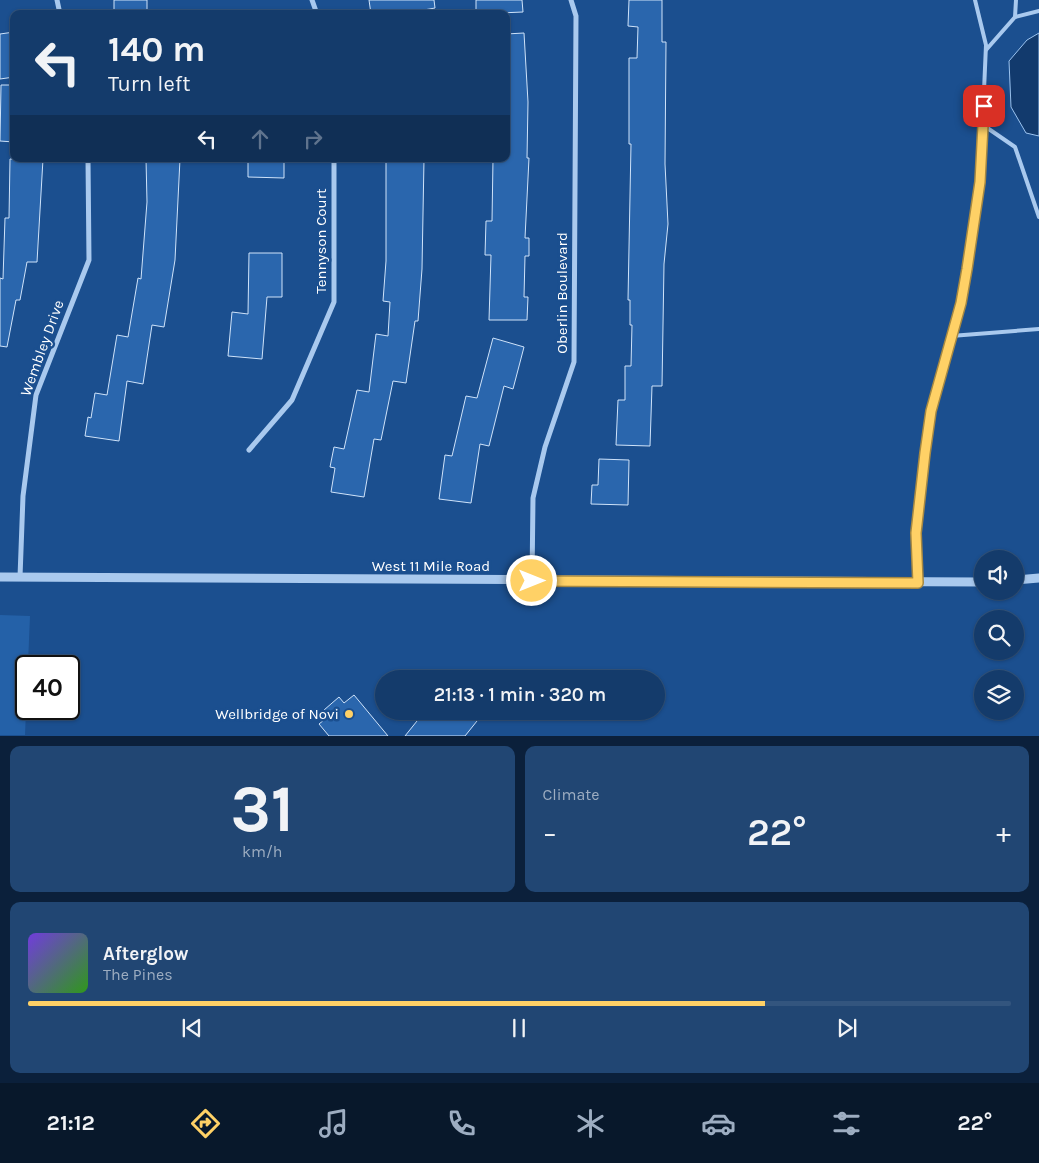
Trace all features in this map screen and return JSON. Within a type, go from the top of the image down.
[{"type":"street","name":"Oberlin Boulevard","points":[[532,581],[533,498],[545,447],[574,362],[576,16],[571,0]]},
{"type":"street","name":"Wembley Drive","points":[[20,578],[23,496],[36,395],[89,260],[88,162]]},
{"type":"street","name":"Tennyson Court","points":[[249,450],[292,400],[334,302],[334,162]]},
{"type":"street","name":"West 11 Mile Road","points":[[0,577],[974,582]]},
{"type":"street","points":[[1024,579],[1039,578]]},
{"type":"lane","points":[[918,583],[916,533],[931,411],[967,269],[980,182],[986,50],[981,20],[975,0]]},
{"type":"lane","points":[[1015,18],[1016,0]]},
{"type":"lane","points":[[986,50],[1015,18],[1039,11]]},
{"type":"lane","points":[[983,125],[1015,147],[1039,217]]},
{"type":"lane","points":[[951,336],[1039,328]]},
{"type":"shaded area","points":[[1039,33],[1039,136],[1026,133],[1011,107],[1009,61],[1027,40]]},
{"type":"shaded area","points":[[0,615],[30,616],[28,655],[15,655],[15,720],[26,720],[25,735],[0,735]]},
{"type":"building","points":[[114,0],[147,0],[147,10],[114,10]]},
{"type":"building","points":[[369,0],[434,0],[435,8],[424,10],[370,10]]},
{"type":"building","points":[[476,0],[522,0],[523,12],[476,10]]},
{"type":"building","points":[[629,0],[662,0],[662,42],[666,42],[665,164],[668,224],[664,264],[662,386],[652,386],[650,446],[616,445],[618,400],[625,400],[625,366],[631,366],[632,325],[630,325],[630,300],[628,300],[631,144],[629,144],[629,58],[637,58],[638,27],[628,26]]},
{"type":"building","points":[[10,33],[10,78],[0,79],[0,34]]},
{"type":"building","points":[[524,33],[528,102],[527,158],[529,158],[525,238],[529,238],[529,256],[525,256],[524,297],[528,297],[527,320],[489,320],[491,255],[485,255],[486,221],[492,221],[493,162],[510,162],[510,34]]},
{"type":"building","points":[[1,85],[10,85],[10,142],[0,141]]},
{"type":"building","points":[[10,159],[10,162],[43,162],[37,262],[27,262],[20,300],[16,300],[7,347],[0,346],[0,278],[3,279],[5,218],[9,218]]},
{"type":"building","points":[[146,162],[180,162],[175,260],[164,327],[152,325],[143,384],[127,381],[119,441],[85,436],[88,417],[91,418],[95,393],[107,395],[117,335],[128,337],[138,278],[141,279],[147,202]]},
{"type":"building","points":[[248,162],[284,162],[284,178],[248,177]]},
{"type":"building","points":[[386,162],[424,162],[422,269],[418,321],[415,321],[406,383],[393,381],[381,440],[374,439],[364,497],[331,492],[335,468],[330,467],[334,447],[344,449],[357,390],[369,392],[376,334],[388,336],[390,302],[383,301],[386,261]]},
{"type":"building","points":[[249,253],[282,253],[282,297],[267,297],[262,359],[228,356],[232,312],[248,314]]},
{"type":"building","points":[[493,338],[524,347],[513,389],[504,386],[489,446],[480,444],[471,503],[439,499],[445,455],[452,456],[466,396],[477,398]]},
{"type":"building","points":[[599,459],[629,460],[628,505],[591,504],[592,485],[598,485]]},
{"type":"building","name":"Wellbridge of Novi","points":[[354,695],[388,736],[329,736],[319,724],[329,716],[324,710],[339,697],[344,703]]},
{"type":"building","points":[[418,720],[477,721],[465,736],[405,736]]},
{"type":"place","name":"Wellbridge of Novi","points":[[349,714]]},
{"type":"route","points":[[532,581],[918,583],[916,533],[925,453],[931,411],[961,303],[967,269],[980,182],[984,106]]}]
